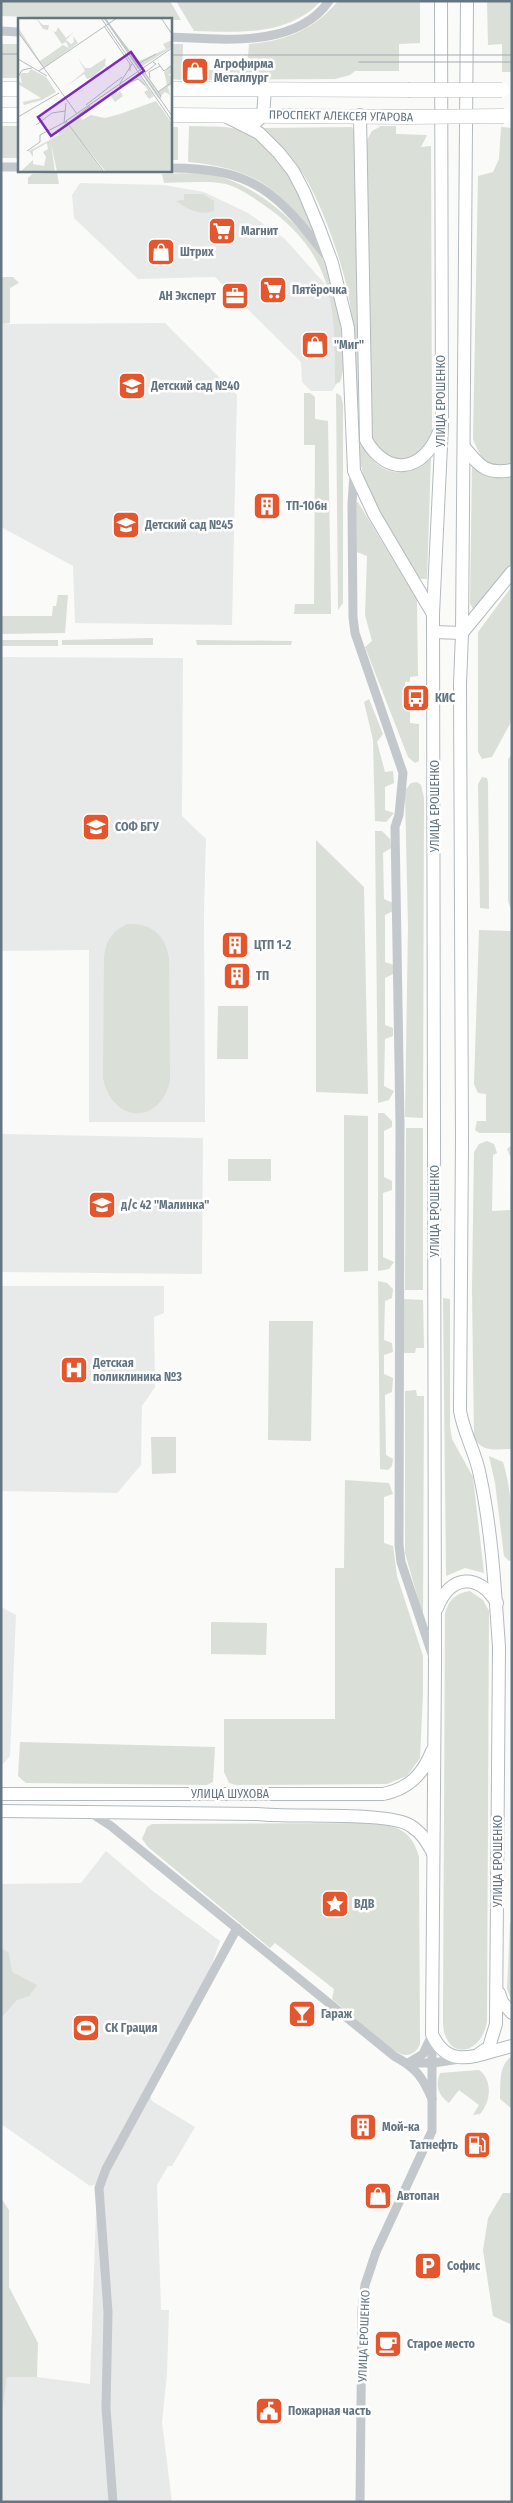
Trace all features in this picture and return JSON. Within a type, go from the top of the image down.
[{"type":"main road","name":"УЛИЦА ЕРОШЕНКО","points":[[432,2034],[436,1664],[433,614],[442,425],[441,1]]},
{"type":"main road","name":"УЛИЦА ЕРОШЕНКО","points":[[467,1],[464,447],[460,684],[462,1140],[460,1411],[463,1430],[473,1452],[480,1476],[488,1519],[497,1603],[499,1726],[497,1988],[494,2036],[489,2047],[477,2055]]},
{"type":"main road","points":[[1,89],[18,89]]},
{"type":"main road","points":[[265,89],[263,115],[257,118],[255,123],[259,133],[293,171],[316,219],[332,263],[348,328],[354,471],[374,514],[433,614]]},
{"type":"main road","name":"ПРОСПЕКТ АЛЕКСЕЯ УГАРОВА","points":[[171,90],[507,90]]},
{"type":"main road","points":[[1,115],[18,115]]},
{"type":"main road","name":"ПРОСПЕКТ АЛЕКСЕЯ УГАРОВА","points":[[171,115],[508,116]]},
{"type":"main road","points":[[223,115],[259,133]]},
{"type":"main road","points":[[360,115],[366,440],[374,454],[385,462],[409,465],[420,460],[429,450],[442,425]]},
{"type":"main road","points":[[464,447],[481,466],[496,473],[512,470]]},
{"type":"main road","points":[[434,632],[462,633],[512,572]]},
{"type":"main road","points":[[435,1611],[442,1596],[450,1586],[462,1581],[482,1586],[497,1603]]},
{"type":"main road","name":"УЛИЦА ШУХОВА","points":[[1,1794],[383,1794],[399,1791],[413,1781],[428,1762],[434,1744]]},
{"type":"main road","name":"УЛИЦА ШУХОВА","points":[[1,1811],[257,1814],[280,1817],[390,1818],[410,1824],[424,1836],[433,1853]]},
{"type":"main road","points":[[497,1988],[502,2002],[512,2013]]},
{"type":"main road","points":[[432,2034],[438,2047],[449,2055],[462,2059],[512,2046]]},
{"type":"street","points":[[171,37],[273,36],[302,25],[329,1]]},
{"type":"street","points":[[1,31],[18,32]]},
{"type":"street","points":[[1,167],[18,167]]},
{"type":"street","points":[[171,168],[200,168],[225,173],[254,184],[274,195],[295,216],[332,263]]},
{"type":"street","name":"УЛИЦА ЕРОШЕНКО","points":[[354,471],[352,504],[353,617],[355,633],[402,774],[399,815],[395,827],[400,1124],[398,1545],[406,1581],[436,1664]]},
{"type":"street","points":[[92,1813],[111,1826],[394,2056],[408,2063],[422,2077],[434,2103]]},
{"type":"street","points":[[113,2502],[106,2408],[108,2312],[99,2188],[106,2169],[237,1928]]},
{"type":"street","name":"УЛИЦА ЕРОШЕНКО","points":[[408,2063],[423,2054],[432,2034]]},
{"type":"street","name":"УЛИЦА ЕРОШЕНКО","points":[[360,2502],[362,2309],[366,2285],[376,2252],[432,2131],[434,2103],[432,2034]]},
{"type":"street","points":[[408,2063],[433,2063],[462,2059]]},
{"type":"shaded area","points":[[1,1],[170,1],[181,20],[171,20],[171,18],[30,18],[1,16]]},
{"type":"shaded area","points":[[176,1],[321,1],[308,13],[277,27],[228,32],[194,31]]},
{"type":"shaded area","points":[[338,1],[420,1],[420,43],[399,44],[399,71],[355,71],[350,75],[335,79],[189,80],[189,76],[199,76],[203,70],[247,70],[249,44],[287,37],[309,27]]},
{"type":"shaded area","points":[[487,1],[512,1],[512,72],[502,72],[502,44],[488,45]]},
{"type":"shaded area","points":[[1,44],[18,44],[18,78],[1,78]]},
{"type":"shaded area","points":[[171,44],[183,44],[182,80],[171,79]]},
{"type":"shaded area","points":[[1,126],[18,126],[18,158],[1,158]]},
{"type":"shaded area","points":[[189,126],[234,128],[255,138],[267,148],[289,176],[305,208],[317,239],[290,206],[263,184],[230,169],[188,162]]},
{"type":"shaded area","points":[[381,126],[396,126],[396,134],[427,135],[421,147],[431,146],[432,433],[426,445],[418,453],[396,461],[373,444],[370,431],[366,142],[372,131]]},
{"type":"shaded area","points":[[171,127],[178,127],[178,160],[171,160]]},
{"type":"shaded area","points":[[352,127],[356,134],[358,399],[356,399],[350,302],[335,245],[323,214],[303,174],[263,128]]},
{"type":"shaded area","points":[[501,127],[512,128],[512,464],[498,467],[492,466],[483,458],[473,439],[478,176],[493,172],[499,159]]},
{"type":"shaded area","points":[[57,173],[59,184],[28,184],[28,178],[32,174]]},
{"type":"shaded area","points":[[162,174],[206,174],[230,180],[248,188],[282,212],[311,243],[331,276],[336,293],[343,352],[343,368],[340,382],[335,384],[332,309],[320,267],[308,247],[271,210],[235,187],[222,183],[164,183]]},
{"type":"shaded area","points":[[80,183],[164,185],[204,192],[248,213],[285,239],[333,293],[340,379],[332,391],[311,391],[302,382],[301,362],[215,277],[138,279],[74,218],[72,195]]},
{"type":"shaded area","points":[[184,194],[203,194],[214,201],[214,211],[199,212],[189,209],[176,201],[184,200]]},
{"type":"shaded area","points":[[1,277],[13,277],[19,283],[10,288],[10,323],[1,324]]},
{"type":"shaded area","points":[[165,323],[237,395],[232,625],[75,623],[73,566],[1,527],[1,324]]},
{"type":"shaded area","points":[[304,393],[310,393],[315,397],[315,419],[328,421],[331,614],[294,614],[295,604],[314,604],[315,445],[304,445]]},
{"type":"shaded area","points":[[336,393],[341,396],[343,404],[343,603],[338,610]]},
{"type":"shaded area","points":[[361,443],[375,462],[392,472],[411,470],[421,465],[431,456],[427,579],[421,579],[418,576],[380,513],[365,479],[360,462],[358,444]]},
{"type":"shaded area","points":[[472,465],[493,478],[512,475],[512,563],[473,609],[470,603]]},
{"type":"shaded area","points":[[358,502],[417,600],[418,676],[410,677],[410,682],[405,682],[405,705],[410,706],[410,723],[419,724],[419,761],[415,763],[408,757],[365,647],[372,641],[365,615],[367,556],[357,552],[356,503]]},
{"type":"shaded area","points":[[512,586],[512,720],[492,757],[482,759],[478,752],[478,632]]},
{"type":"shaded area","points":[[58,595],[68,595],[65,633],[1,634],[1,616],[52,616],[53,606],[56,606]]},
{"type":"shaded area","points":[[153,638],[153,645],[62,645],[62,640]]},
{"type":"shaded area","points":[[1,640],[58,640],[58,646],[1,646]]},
{"type":"shaded area","points":[[196,640],[292,641],[291,645],[197,645]]},
{"type":"shaded area","points":[[1,657],[183,658],[182,816],[206,839],[204,910],[205,1122],[89,1122],[89,950],[1,951]]},
{"type":"shaded area","points":[[369,699],[383,734],[377,742],[385,772],[393,771],[394,783],[385,787],[385,810],[394,813],[386,822],[375,821],[373,740],[364,702]]},
{"type":"shaded area","points":[[512,754],[512,913],[508,901],[508,759]]},
{"type":"shaded area","points":[[482,777],[487,778],[488,782],[489,909],[480,908],[478,784]]},
{"type":"shaded area","points":[[417,782],[421,785],[424,798],[423,1118],[405,1117],[408,926],[405,795],[406,789],[411,783]]},
{"type":"shaded area","points":[[375,831],[382,831],[390,839],[391,848],[383,853],[384,899],[393,903],[393,911],[385,915],[385,962],[394,965],[393,974],[385,978],[385,1025],[393,1028],[393,1036],[385,1039],[384,1086],[394,1091],[389,1100],[378,1103]]},
{"type":"shaded area","points":[[316,840],[364,887],[368,1094],[316,1092]]},
{"type":"shaded area","points":[[127,924],[136,924],[156,932],[164,942],[169,958],[170,1081],[164,1096],[156,1106],[146,1112],[136,1113],[125,1111],[116,1104],[108,1093],[103,1078],[104,957],[106,946],[111,937],[117,930]]},
{"type":"shaded area","points":[[479,930],[512,931],[512,1133],[479,1133],[475,1130],[477,1121],[486,1121],[486,1094],[478,1093],[474,1084]]},
{"type":"shaded area","points":[[218,1006],[248,1006],[248,1059],[217,1059]]},
{"type":"shaded area","points":[[378,1113],[384,1113],[392,1121],[392,1127],[384,1131],[384,1177],[392,1181],[392,1190],[383,1193],[383,1257],[394,1262],[389,1269],[378,1271]]},
{"type":"shaded area","points":[[344,1115],[368,1116],[368,1271],[344,1272]]},
{"type":"shaded area","points":[[406,1128],[423,1128],[423,1290],[405,1290]]},
{"type":"shaded area","name":"д/с 42 \"Малинка\"","points":[[1,1134],[203,1138],[202,1274],[1,1272]]},
{"type":"shaded area","points":[[487,1141],[494,1144],[497,1153],[493,1155],[492,1211],[510,1210],[511,1158],[507,1149],[512,1145],[512,1449],[486,1448],[481,1446],[474,1438],[472,1289],[474,1152],[479,1144]]},
{"type":"shaded area","points":[[228,1159],[271,1159],[271,1181],[228,1181]]},
{"type":"shaded area","points":[[378,1281],[387,1283],[393,1289],[392,1298],[385,1301],[384,1340],[392,1343],[393,1352],[384,1355],[384,1374],[393,1378],[392,1392],[385,1395],[386,1455],[393,1459],[392,1466],[388,1470],[380,1469]]},
{"type":"shaded area","points":[[1,1286],[164,1286],[164,1313],[154,1317],[155,1387],[142,1406],[141,1465],[117,1493],[1,1491]]},
{"type":"shaded area","points":[[443,1298],[450,1299],[450,1426],[452,1439],[473,1477],[484,1573],[465,1568],[446,1576]]},
{"type":"shaded area","points":[[404,1299],[423,1300],[424,1348],[416,1348],[415,1353],[403,1353]]},
{"type":"shaded area","points":[[269,1321],[313,1321],[311,1441],[268,1440]]},
{"type":"shaded area","points":[[416,1390],[417,1396],[424,1396],[423,1616],[405,1553],[405,1391]]},
{"type":"shaded area","points":[[151,1437],[176,1437],[176,1473],[152,1474]]},
{"type":"shaded area","points":[[489,1456],[503,1462],[509,1486],[512,1560],[509,1561],[504,1556],[495,1483]]},
{"type":"shaded area","points":[[345,1480],[389,1483],[393,1494],[384,1497],[384,1543],[393,1546],[397,1576],[423,1656],[420,1758],[407,1776],[387,1784],[236,1785],[229,1783],[224,1772],[224,1719],[335,1719],[335,1568],[344,1568]]},
{"type":"shaded area","points":[[470,1591],[483,1600],[489,1611],[487,2021],[480,2039],[474,2045],[461,2050],[448,2042],[443,2024],[445,1614],[453,1598],[461,1593]]},
{"type":"shaded area","points":[[1,1607],[16,1615],[10,1756],[1,1766]]},
{"type":"shaded area","points":[[211,1622],[267,1623],[266,1655],[211,1654]]},
{"type":"shaded area","points":[[20,1742],[215,1747],[213,1782],[207,1785],[26,1783],[18,1776]]},
{"type":"shaded area","points":[[364,1823],[392,1826],[399,1829],[411,1839],[419,1857],[420,2044],[415,2051],[407,2055],[394,2050],[376,2037],[332,1999],[334,1989],[275,1943],[270,1948],[148,1847],[142,1839],[147,1827],[152,1824]]},
{"type":"shaded area","points":[[106,1851],[154,1892],[220,1941],[206,1981],[147,2090],[152,2101],[195,2127],[172,2166],[168,2166],[157,2185],[161,2310],[169,2310],[167,2374],[162,2422],[172,2502],[1,2502],[1,2423],[7,2376],[37,2377],[90,2384],[97,2184],[90,2186],[1,2124],[1,1884],[81,1883]]},
{"type":"shaded area","points":[[510,1923],[512,1923],[512,2002],[507,1989]]},
{"type":"shaded area","points":[[1,1948],[9,1953],[12,1972],[37,1985],[29,1996],[17,2000],[1,2018]]},
{"type":"shaded area","points":[[512,2056],[512,2109],[500,2099],[502,2070]]},
{"type":"shaded area","points":[[479,2070],[487,2079],[489,2091],[484,2109],[480,2114],[473,2115],[479,2105],[459,2090],[449,2103],[442,2097],[438,2090],[440,2073]]},
{"type":"shaded area","points":[[503,2193],[512,2193],[512,2325],[493,2316],[483,2250],[488,2218]]},
{"type":"shaded area","points":[[1,2198],[9,2210],[9,2287],[38,2343],[37,2377],[7,2377],[1,2423]]},
{"type":"tram line","points":[[1,54],[18,54]]},
{"type":"tram line","points":[[171,55],[512,55]]},
{"type":"tram line","points":[[359,62],[512,62]]},
{"type":"place","name":"Агрофирма Металлург","points":[[195,71]]},
{"type":"place","name":"Магнит","points":[[222,231]]},
{"type":"place","name":"Штрих","points":[[161,252]]},
{"type":"place","name":"Пятёрочка","points":[[273,290]]},
{"type":"place","name":"АН Эксперт","points":[[235,296]]},
{"type":"place","name":"\"Миг\"","points":[[315,345]]},
{"type":"place","name":"Детский сад №40","points":[[132,386]]},
{"type":"place","name":"ТП-106н","points":[[267,506]]},
{"type":"place","name":"Детский сад №45","points":[[126,525]]},
{"type":"place","name":"КИС","points":[[416,698]]},
{"type":"place","name":"СОФ БГУ","points":[[96,827]]},
{"type":"place","name":"ЦТП 1-2","points":[[235,945]]},
{"type":"place","name":"ТП","points":[[237,976]]},
{"type":"place","name":"д/с 42 \"Малинка\"","points":[[102,1205]]},
{"type":"place","name":"Детская поликлиника №3","points":[[74,1370]]},
{"type":"place","name":"ВДВ","points":[[335,1904]]},
{"type":"place","name":"Гараж","points":[[302,2014]]},
{"type":"place","name":"СК Грация","points":[[86,2028]]},
{"type":"place","name":"Мой-ка","points":[[363,2127]]},
{"type":"place","name":"Татнефть","points":[[477,2145]]},
{"type":"place","name":"Автопан","points":[[378,2196]]},
{"type":"place","name":"Софис","points":[[428,2266]]},
{"type":"place","name":"Старое место","points":[[388,2344]]},
{"type":"place","name":"Пожарная часть","points":[[269,2411]]}]
